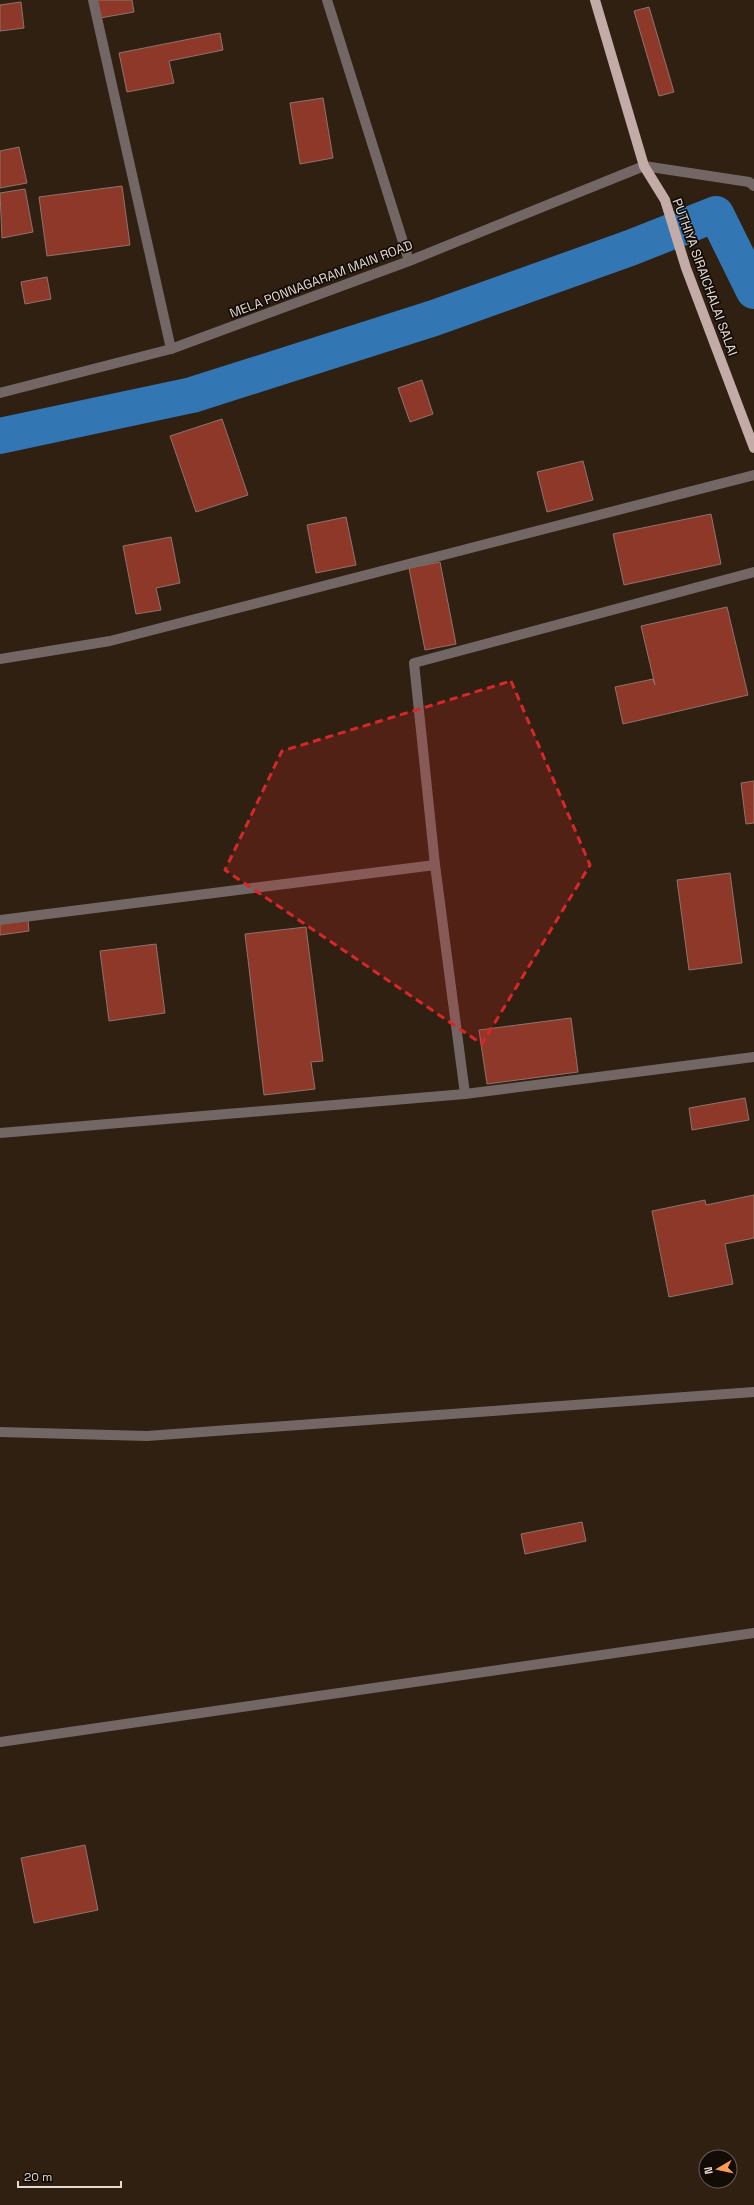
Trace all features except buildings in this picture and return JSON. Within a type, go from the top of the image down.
[{"type":"main road","name":"PUTHIYA SIRAICHALAI SALAI","points":[[595,0],[644,166],[665,200],[686,268],[754,448]]},
{"type":"street","points":[[93,0],[172,349]]},
{"type":"street","points":[[327,0],[409,261]]},
{"type":"street","points":[[644,166],[749,182],[754,186]]},
{"type":"street","name":"MELA PONNAGARAM MAIN ROAD","points":[[0,393],[172,349],[409,261],[644,166]]},
{"type":"street","points":[[0,658],[110,641],[754,475]]},
{"type":"street","points":[[465,1094],[435,865],[414,663],[754,572]]},
{"type":"street","points":[[0,920],[435,865]]},
{"type":"street","points":[[0,1133],[465,1094],[754,1057]]},
{"type":"street","points":[[0,1432],[147,1436],[754,1392]]},
{"type":"street","points":[[0,1742],[754,1633]]},
{"type":"highlighted area","points":[[511,681],[590,865],[482,1044],[225,870],[282,751]]},
{"type":"waterway","points":[[0,436],[192,395],[434,318],[630,248],[716,214],[754,291]]}]
